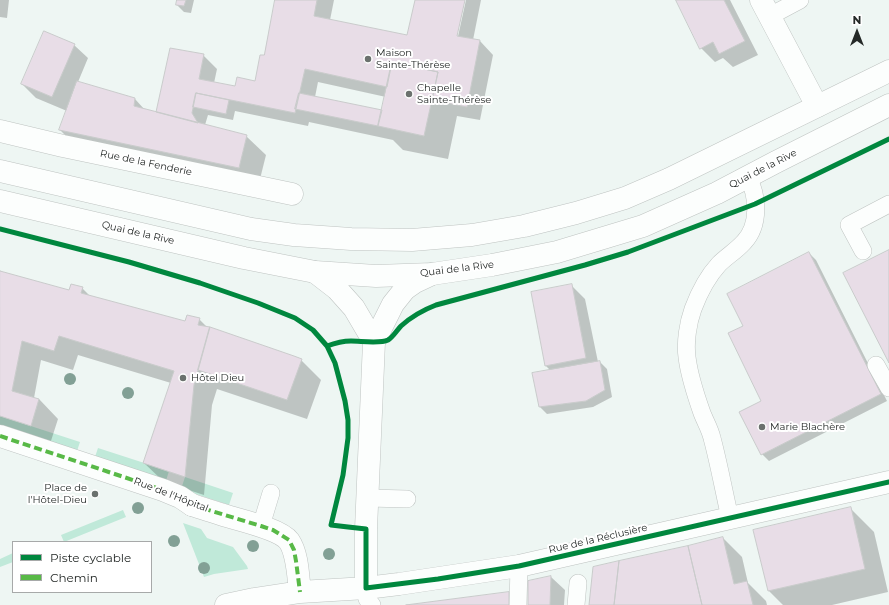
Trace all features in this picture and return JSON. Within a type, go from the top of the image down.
[{"type":"street","points":[[765,8],[817,106]]},
{"type":"street","points":[[0,171],[251,229],[294,235],[351,239],[412,240],[472,235],[524,226],[576,213],[625,198],[669,179],[889,71]]},
{"type":"street","name":"Quai de la Rive","points":[[0,201],[244,258],[316,272],[376,276],[432,274],[492,265],[557,252],[643,226],[718,193],[748,176],[889,105]]},
{"type":"street","name":"Rue de la Fenderie","points":[[0,131],[63,146],[292,194]]},
{"type":"street","points":[[316,272],[337,289],[354,308],[374,342]]},
{"type":"street","points":[[369,597],[366,546],[374,342],[393,304],[410,285],[432,274]]},
{"type":"street","name":"Rue de l'Hôpital","points":[[0,436],[163,490],[192,504],[273,530],[289,540],[294,550],[300,592]]},
{"type":"street","name":"Rue de la Réclusière","points":[[226,605],[300,592],[369,597],[438,579],[519,566],[889,482]]},
{"type":"lane","points":[[765,8],[800,0]]},
{"type":"lane","points":[[730,518],[712,436],[702,413],[692,383],[687,356],[687,332],[693,310],[708,277],[719,264],[745,241],[754,224],[755,198],[753,186],[748,176]]},
{"type":"lane","points":[[863,251],[850,225],[889,204]]},
{"type":"lane","points":[[876,365],[889,388]]},
{"type":"lane","points":[[261,526],[271,493]]},
{"type":"lane","points":[[368,498],[401,499]]},
{"type":"lane","points":[[518,605],[519,566]]},
{"type":"lane","points":[[576,605],[578,583]]},
{"type":"green space","points":[[0,416],[80,442],[76,454],[0,429]]},
{"type":"green space","points":[[98,448],[169,471],[165,484],[94,460]]},
{"type":"green space","points":[[185,477],[233,493],[229,505],[181,489]]},
{"type":"green space","points":[[123,510],[126,517],[66,541],[64,541],[61,535]]},
{"type":"green space","points":[[183,523],[201,529],[207,538],[233,547],[248,569],[204,577]]},
{"type":"green space","points":[[12,553],[12,562],[0,567],[0,559]]},
{"type":"building","points":[[177,0],[186,0],[184,6],[176,5]]},
{"type":"building","name":"Maison Sainte-Thérèse","points":[[275,0],[317,0],[314,16],[407,35],[415,0],[465,0],[457,36],[480,40],[467,107],[432,100],[438,72],[392,62],[387,87],[305,69],[295,113],[196,93],[192,113],[198,123],[156,112],[170,48],[204,54],[199,79],[235,86],[237,77],[255,81],[260,55],[264,55]]},
{"type":"building","points":[[676,0],[724,0],[745,41],[719,54],[713,42],[700,49]]},
{"type":"building","points":[[44,31],[75,44],[52,97],[21,84]]},
{"type":"building","name":"Chapelle Sainte-Thérèse","points":[[392,62],[438,72],[424,136],[378,126]]},
{"type":"building","points":[[77,81],[135,98],[134,106],[247,135],[239,168],[59,130]]},
{"type":"building","points":[[196,93],[229,100],[226,114],[193,107]]},
{"type":"building","points":[[299,93],[382,110],[378,126],[295,109]]},
{"type":"building","points":[[889,250],[889,363],[843,273]]},
{"type":"building","points":[[809,252],[881,394],[761,455],[739,412],[761,401],[728,333],[743,326],[727,294]]},
{"type":"building","name":"Hôtel Dieu","points":[[0,271],[69,290],[71,284],[83,287],[81,293],[185,321],[187,315],[200,318],[198,325],[210,327],[194,385],[185,477],[143,463],[174,371],[59,336],[54,351],[22,341],[12,391],[39,399],[31,426],[0,416]]},
{"type":"building","points":[[572,284],[586,358],[545,366],[531,292]]},
{"type":"building","points":[[210,327],[302,359],[287,400],[198,370]]},
{"type":"building","points":[[600,361],[605,390],[586,401],[539,407],[532,373]]},
{"type":"building","points":[[851,507],[865,569],[768,591],[753,530]]},
{"type":"building","points":[[723,537],[734,584],[747,581],[753,605],[702,605],[688,546]]},
{"type":"building","points":[[688,546],[702,605],[614,605],[619,561]]},
{"type":"building","points":[[619,561],[614,605],[589,605],[593,567]]},
{"type":"building","points":[[551,576],[550,605],[528,605],[528,581]]},
{"type":"building","points":[[509,592],[509,605],[406,605]]},
{"type":"marked path","points":[[0,436],[163,490],[180,497],[192,505],[273,530],[289,540],[294,550],[300,592]]},
{"type":"cycle path","points":[[327,346],[348,341],[385,341],[390,339],[401,326],[409,320],[422,311],[436,305],[628,252],[755,204],[889,139]]},
{"type":"cycle path","points":[[0,229],[129,262],[200,283],[258,303],[295,318],[313,330],[327,346],[335,363],[345,401],[348,420],[348,438],[343,475],[331,525],[366,529],[366,588],[438,579],[519,566],[889,482]]},
{"type":"place","name":"Maison Sainte-Thérèse","points":[[368,59]]},
{"type":"place","name":"Chapelle Sainte-Thérèse","points":[[409,94]]},
{"type":"place","name":"Hôtel Dieu","points":[[183,378]]},
{"type":"place","name":"Marie Blachère","points":[[762,427]]},
{"type":"place","name":"Place de l'Hôtel-Dieu","points":[[95,494]]}]
